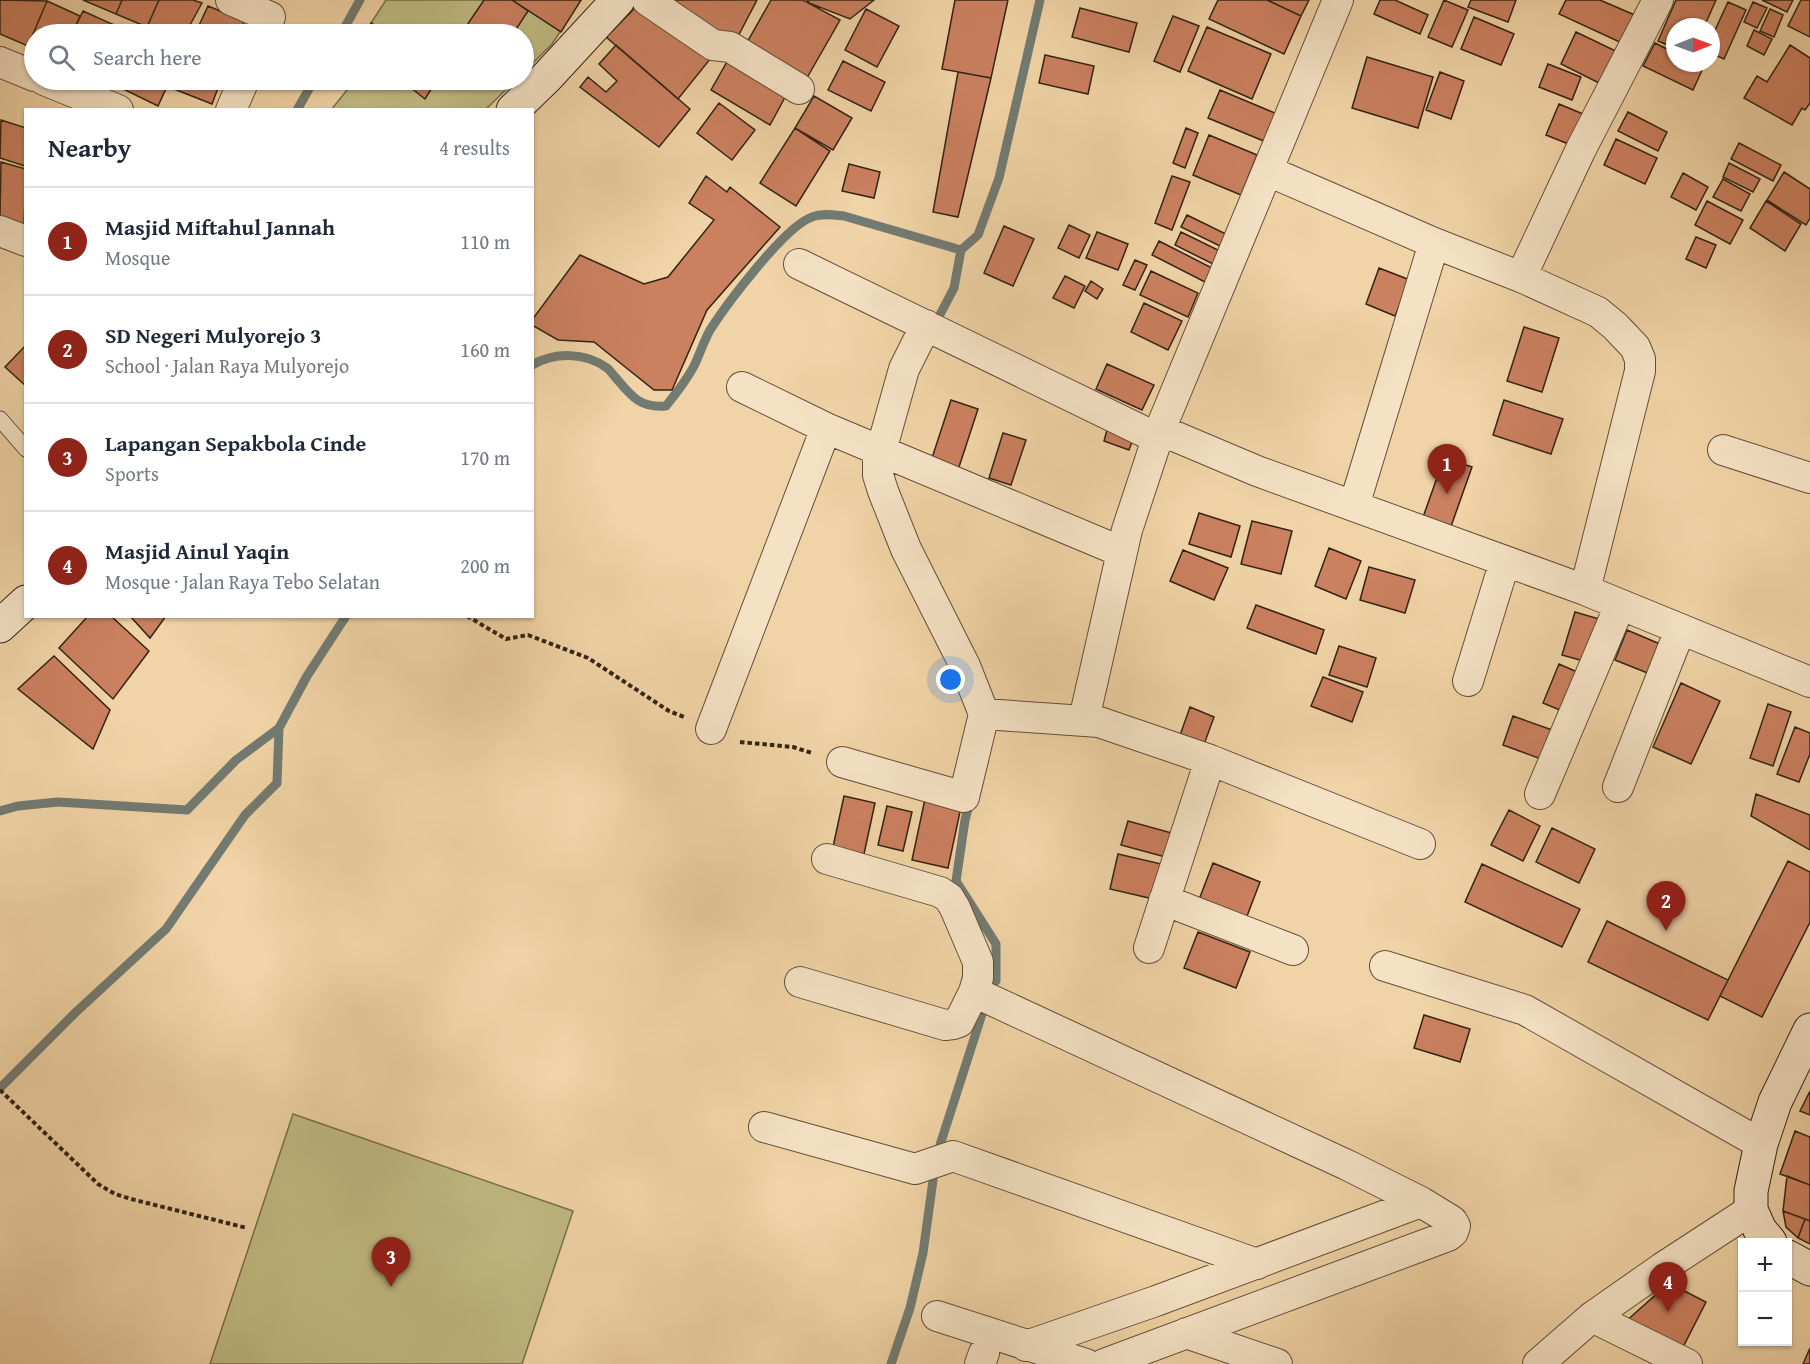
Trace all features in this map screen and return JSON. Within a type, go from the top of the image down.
[{"type":"main road","points":[[534,90],[618,0]]},
{"type":"main road","points":[[515,108],[534,90]]},
{"type":"main road","points":[[0,626],[24,604]]},
{"type":"main road","points":[[1767,1238],[1760,1230],[1751,1210],[1750,1191],[1761,1144],[1775,1102],[1810,1030]]},
{"type":"main road","points":[[1792,1259],[1810,1269]]},
{"type":"street","points":[[231,0],[270,17]]},
{"type":"street","points":[[647,0],[713,45],[730,47],[799,89]]},
{"type":"street","points":[[1088,722],[1087,706],[1127,530],[1159,434],[1338,0]]},
{"type":"street","points":[[1521,277],[1581,149],[1658,0]]},
{"type":"street","points":[[0,62],[24,72]]},
{"type":"street","points":[[69,90],[113,108]]},
{"type":"street","points":[[232,108],[240,90]]},
{"type":"street","points":[[1268,171],[1434,243],[1521,277],[1598,312],[1635,347],[1640,358],[1640,371],[1585,590]]},
{"type":"street","points":[[0,231],[24,241]]},
{"type":"street","points":[[1354,506],[1434,243]]},
{"type":"street","points":[[799,264],[1159,434],[1585,590],[1810,682]]},
{"type":"street","points":[[842,762],[964,797],[989,714],[906,549],[878,474],[878,458],[886,452],[904,369],[932,328]]},
{"type":"street","points":[[742,387],[826,428],[1122,552]]},
{"type":"street","points":[[711,729],[826,428]]},
{"type":"street","points":[[1723,450],[1810,478]]},
{"type":"street","points":[[1468,681],[1505,561]]},
{"type":"street","points":[[1540,794],[1620,605]]},
{"type":"street","points":[[1618,787],[1680,630]]},
{"type":"street","points":[[989,714],[1099,722],[1210,760],[1420,844]]},
{"type":"street","points":[[1149,948],[1210,760]]},
{"type":"street","points":[[800,982],[945,1024],[953,1024],[959,1022],[974,992],[978,978],[978,962],[949,898],[940,892],[827,859]]},
{"type":"street","points":[[1164,900],[1293,950]]},
{"type":"street","points":[[1385,966],[1525,1010],[1761,1144]]},
{"type":"street","points":[[974,992],[1336,1160],[1421,1202],[1452,1221],[1455,1226],[1454,1232],[1448,1236],[1104,1364]]},
{"type":"street","points":[[764,1127],[915,1169],[953,1156],[1257,1264]]},
{"type":"street","points":[[1026,1346],[1156,1301],[1421,1202]]},
{"type":"street","points":[[1538,1364],[1592,1317],[1751,1210]]},
{"type":"street","points":[[1290,1252],[1306,1288]]},
{"type":"street","points":[[1156,1301],[1178,1336],[1277,1364]]},
{"type":"street","points":[[937,1316],[1086,1364]]},
{"type":"street","points":[[1592,1317],[1687,1364]]},
{"type":"lane","points":[[2,425],[24,447]]},
{"type":"path","points":[[470,618],[506,639],[528,635],[588,658],[669,711],[740,742],[793,747],[842,762]]},
{"type":"path","points":[[0,1090],[99,1184],[115,1194],[247,1228]]},
{"type":"shaded area","points":[[386,0],[581,0],[552,44],[534,62],[534,24],[371,23]]},
{"type":"shaded area","points":[[347,90],[506,90],[487,108],[333,108]]},
{"type":"shaded area","points":[[293,1114],[573,1211],[522,1364],[210,1364]]},
{"type":"building","points":[[0,0],[47,1],[37,24],[24,24],[24,44],[0,34]]},
{"type":"building","points":[[83,0],[122,0],[116,14]]},
{"type":"building","points":[[122,0],[159,0],[148,24],[140,24],[116,14]]},
{"type":"building","points":[[159,0],[193,0],[202,3],[190,24],[148,24]]},
{"type":"building","points":[[484,0],[512,0],[528,11],[520,24],[468,24]]},
{"type":"building","points":[[512,0],[581,0],[561,32]]},
{"type":"building","points":[[663,0],[757,0],[734,44]]},
{"type":"building","points":[[771,0],[803,0],[840,20],[804,83],[745,46]]},
{"type":"building","points":[[807,0],[874,0],[850,19],[809,3]]},
{"type":"building","points":[[955,0],[1008,0],[991,78],[942,69]]},
{"type":"building","points":[[1218,0],[1267,0],[1301,16],[1284,54],[1209,19]]},
{"type":"building","points":[[1267,0],[1309,0],[1301,16]]},
{"type":"building","points":[[1380,0],[1395,0],[1428,15],[1420,34],[1374,14]]},
{"type":"building","points":[[1444,0],[1468,10],[1452,47],[1428,37]]},
{"type":"building","points":[[1471,0],[1516,0],[1508,22],[1468,7]]},
{"type":"building","points":[[1566,0],[1600,0],[1637,16],[1624,44],[1559,14]]},
{"type":"building","points":[[1676,0],[1716,0],[1708,18],[1668,18]]},
{"type":"building","points":[[1762,0],[1793,0],[1787,12]]},
{"type":"building","points":[[1801,0],[1810,0],[1810,37],[1788,26]]},
{"type":"building","points":[[47,1],[80,16],[76,24],[37,24]]},
{"type":"building","points":[[1728,2],[1746,10],[1724,59],[1720,57],[1720,19]]},
{"type":"building","points":[[1753,2],[1767,8],[1757,28],[1744,22]]},
{"type":"building","points":[[638,5],[711,58],[678,99],[606,37]]},
{"type":"building","points":[[208,6],[244,21],[243,24],[200,24]]},
{"type":"building","points":[[1080,8],[1137,23],[1129,52],[1072,37]]},
{"type":"building","points":[[866,9],[899,26],[877,67],[845,50]]},
{"type":"building","points":[[1770,9],[1783,15],[1774,37],[1760,31]]},
{"type":"building","points":[[83,11],[112,24],[77,24]]},
{"type":"building","points":[[1173,16],[1199,26],[1180,72],[1154,61]]},
{"type":"building","points":[[1474,17],[1514,34],[1501,65],[1461,49]]},
{"type":"building","points":[[1666,23],[1666,44],[1658,41]]},
{"type":"building","points":[[1207,27],[1271,54],[1252,99],[1188,71]]},
{"type":"building","points":[[1754,30],[1772,39],[1764,55],[1747,46]]},
{"type":"building","points":[[1576,32],[1620,53],[1605,86],[1561,64]]},
{"type":"building","points":[[1655,43],[1666,48],[1666,72],[1701,72],[1693,90],[1643,66]]},
{"type":"building","points":[[616,45],[690,109],[659,147],[580,87],[588,77],[606,92],[617,81],[599,64]]},
{"type":"building","points":[[1790,45],[1810,58],[1810,103],[1805,110],[1802,108],[1792,125],[1744,98],[1757,76],[1767,82]]},
{"type":"building","points":[[732,53],[790,88],[770,125],[711,90]]},
{"type":"building","points":[[1045,55],[1094,66],[1088,94],[1039,83]]},
{"type":"building","points":[[1367,57],[1433,77],[1418,128],[1352,108]]},
{"type":"building","points":[[843,61],[885,82],[871,111],[828,90]]},
{"type":"building","points":[[1548,64],[1581,77],[1572,100],[1539,87]]},
{"type":"building","points":[[958,72],[991,78],[958,217],[933,212]]},
{"type":"building","points":[[1440,72],[1464,81],[1451,119],[1426,110]]},
{"type":"building","points":[[125,90],[165,90],[158,106]]},
{"type":"building","points":[[177,90],[217,90],[212,104]]},
{"type":"building","points":[[414,90],[431,90],[425,99]]},
{"type":"building","points":[[1220,90],[1277,114],[1266,142],[1208,118]]},
{"type":"building","points":[[814,96],[852,118],[833,150],[795,128]]},
{"type":"building","points":[[719,103],[755,130],[732,160],[697,133]]},
{"type":"building","points":[[1559,104],[1583,114],[1571,145],[1546,135]]},
{"type":"building","points":[[1628,112],[1667,132],[1658,151],[1618,131]]},
{"type":"building","points":[[1,120],[24,127],[24,166],[0,158]]},
{"type":"building","points":[[795,128],[830,151],[796,206],[760,183]]},
{"type":"building","points":[[1186,128],[1198,133],[1185,168],[1173,163]]},
{"type":"building","points":[[1209,135],[1257,155],[1241,195],[1193,175]]},
{"type":"building","points":[[1616,139],[1657,158],[1645,184],[1604,165]]},
{"type":"building","points":[[1739,143],[1781,165],[1773,181],[1731,159]]},
{"type":"building","points":[[1,162],[24,168],[24,227],[0,216]]},
{"type":"building","points":[[1729,163],[1760,179],[1753,192],[1723,177]]},
{"type":"building","points":[[849,164],[880,172],[874,198],[842,191]]},
{"type":"building","points":[[1784,172],[1810,189],[1810,218],[1806,225],[1767,200]]},
{"type":"building","points":[[1683,173],[1708,187],[1696,210],[1671,197]]},
{"type":"building","points":[[706,176],[727,192],[730,187],[780,227],[707,310],[672,390],[654,390],[594,342],[558,340],[534,326],[534,317],[580,255],[644,284],[668,277],[714,220],[689,203]]},
{"type":"building","points":[[1172,176],[1190,182],[1172,230],[1155,223]]},
{"type":"building","points":[[1723,179],[1750,194],[1741,211],[1713,197]]},
{"type":"building","points":[[1707,201],[1743,220],[1730,244],[1695,225]]},
{"type":"building","points":[[1766,201],[1801,224],[1785,251],[1750,228]]},
{"type":"building","points":[[1187,215],[1228,235],[1222,247],[1181,227]]},
{"type":"building","points":[[1069,225],[1090,235],[1079,258],[1058,248]]},
{"type":"building","points":[[1004,226],[1034,239],[1013,286],[984,273]]},
{"type":"building","points":[[1097,232],[1128,244],[1118,270],[1086,258]]},
{"type":"building","points":[[1181,232],[1222,252],[1215,265],[1175,245]]},
{"type":"building","points":[[1696,237],[1716,245],[1706,268],[1686,259]]},
{"type":"building","points":[[1159,241],[1212,268],[1205,282],[1152,255]]},
{"type":"building","points":[[1135,260],[1147,265],[1135,290],[1123,285]]},
{"type":"building","points":[[1379,268],[1410,280],[1395,316],[1366,304]]},
{"type":"building","points":[[1151,271],[1198,293],[1188,317],[1140,295]]},
{"type":"building","points":[[1065,276],[1085,286],[1074,308],[1053,298]]},
{"type":"building","points":[[1091,281],[1103,289],[1097,299],[1085,291]]},
{"type":"building","points":[[1144,303],[1182,321],[1168,350],[1131,332]]},
{"type":"building","points":[[1524,327],[1559,338],[1542,392],[1507,381]]},
{"type":"building","points":[[24,347],[24,384],[5,367]]},
{"type":"building","points":[[1107,364],[1154,385],[1142,410],[1096,389]]},
{"type":"building","points":[[951,400],[978,409],[958,470],[931,461]]},
{"type":"building","points":[[1504,400],[1563,419],[1551,454],[1493,435]]},
{"type":"building","points":[[1107,430],[1133,439],[1129,450],[1104,441]]},
{"type":"building","points":[[1003,433],[1026,440],[1011,485],[989,478]]},
{"type":"building","points":[[1444,458],[1472,467],[1449,532],[1422,520]]},
{"type":"building","points":[[1199,513],[1240,526],[1231,557],[1189,544]]},
{"type":"building","points":[[1252,521],[1292,531],[1281,574],[1241,564]]},
{"type":"building","points":[[1329,548],[1361,561],[1346,599],[1315,586]]},
{"type":"building","points":[[1183,550],[1228,568],[1214,600],[1170,581]]},
{"type":"building","points":[[1369,567],[1415,580],[1405,613],[1360,600]]},
{"type":"building","points":[[1256,605],[1324,630],[1316,654],[1247,628]]},
{"type":"building","points":[[1575,612],[1606,621],[1594,664],[1562,655]]},
{"type":"building","points":[[86,618],[113,618],[149,651],[113,699],[59,648]]},
{"type":"building","points":[[132,618],[165,618],[150,638]]},
{"type":"building","points":[[1627,630],[1667,647],[1655,676],[1615,660]]},
{"type":"building","points":[[1339,646],[1376,658],[1367,687],[1329,675]]},
{"type":"building","points":[[54,656],[110,710],[93,749],[18,689]]},
{"type":"building","points":[[1559,664],[1584,675],[1567,713],[1543,703]]},
{"type":"building","points":[[1323,677],[1363,692],[1352,722],[1311,706]]},
{"type":"building","points":[[1681,683],[1720,701],[1691,764],[1653,747]]},
{"type":"building","points":[[1768,704],[1791,712],[1773,766],[1750,758]]},
{"type":"building","points":[[1190,707],[1214,717],[1202,750],[1178,741]]},
{"type":"building","points":[[1513,716],[1555,731],[1544,760],[1503,745]]},
{"type":"building","points":[[1795,727],[1810,733],[1810,754],[1799,782],[1777,774]]},
{"type":"building","points":[[1756,794],[1810,815],[1810,850],[1751,816]]},
{"type":"building","points":[[844,796],[875,803],[864,854],[833,847]]},
{"type":"building","points":[[925,799],[961,807],[948,868],[912,860]]},
{"type":"building","points":[[887,806],[912,812],[903,851],[878,845]]},
{"type":"building","points":[[1509,810],[1540,826],[1523,861],[1491,845]]},
{"type":"building","points":[[1128,821],[1179,835],[1173,859],[1121,845]]},
{"type":"building","points":[[1552,828],[1595,849],[1579,883],[1536,862]]},
{"type":"building","points":[[1118,854],[1170,866],[1162,901],[1110,889]]},
{"type":"building","points":[[1788,861],[1810,872],[1810,922],[1762,1017],[1720,996]]},
{"type":"building","points":[[1213,863],[1260,882],[1244,924],[1197,905]]},
{"type":"building","points":[[1482,864],[1580,909],[1562,947],[1465,902]]},
{"type":"building","points":[[1607,921],[1728,980],[1708,1020],[1588,962]]},
{"type":"building","points":[[1198,932],[1250,952],[1236,988],[1184,968]]},
{"type":"building","points":[[1424,1015],[1470,1029],[1460,1062],[1414,1048]]},
{"type":"building","points":[[1810,1091],[1810,1115],[1800,1111]]},
{"type":"building","points":[[1795,1131],[1810,1137],[1810,1185],[1780,1174]]},
{"type":"building","points":[[1787,1176],[1810,1185],[1810,1221],[1783,1211]]},
{"type":"building","points":[[1783,1211],[1805,1219],[1798,1238],[1786,1227]]},
{"type":"building","points":[[1805,1219],[1810,1221],[1810,1244],[1798,1238]]},
{"type":"building","points":[[1669,1283],[1706,1302],[1680,1353],[1624,1323]]},
{"type":"building","points":[[1810,1348],[1810,1364],[1803,1364]]},
{"type":"waterway","points":[[347,24],[360,0]]},
{"type":"waterway","points":[[935,324],[954,288],[961,250],[978,235],[999,178],[1040,0]]},
{"type":"waterway","points":[[298,108],[308,90]]},
{"type":"waterway","points":[[534,364],[560,356],[589,359],[608,369],[637,400],[649,405],[666,406],[692,370],[710,330],[742,286],[787,235],[812,217],[844,216],[961,250]]},
{"type":"waterway","points":[[0,811],[18,806],[58,802],[187,810],[236,760],[279,728],[307,676],[345,618]]},
{"type":"waterway","points":[[0,1088],[76,1012],[166,929],[245,815],[277,783],[279,728]]},
{"type":"waterway","points":[[970,801],[956,881],[996,944],[996,981]]},
{"type":"waterway","points":[[940,1145],[982,1014]]},
{"type":"waterway","points":[[891,1364],[910,1308],[923,1253],[934,1173]]},
{"type":"place","name":"Masjid Miftahul Jannah","points":[[1447,494]]},
{"type":"place","name":"SD Negeri Mulyorejo 3","points":[[1666,931]]},
{"type":"place","name":"Lapangan Sepakbola Cinde","points":[[391,1287]]},
{"type":"place","name":"Masjid Ainul Yaqin","points":[[1668,1312]]}]
